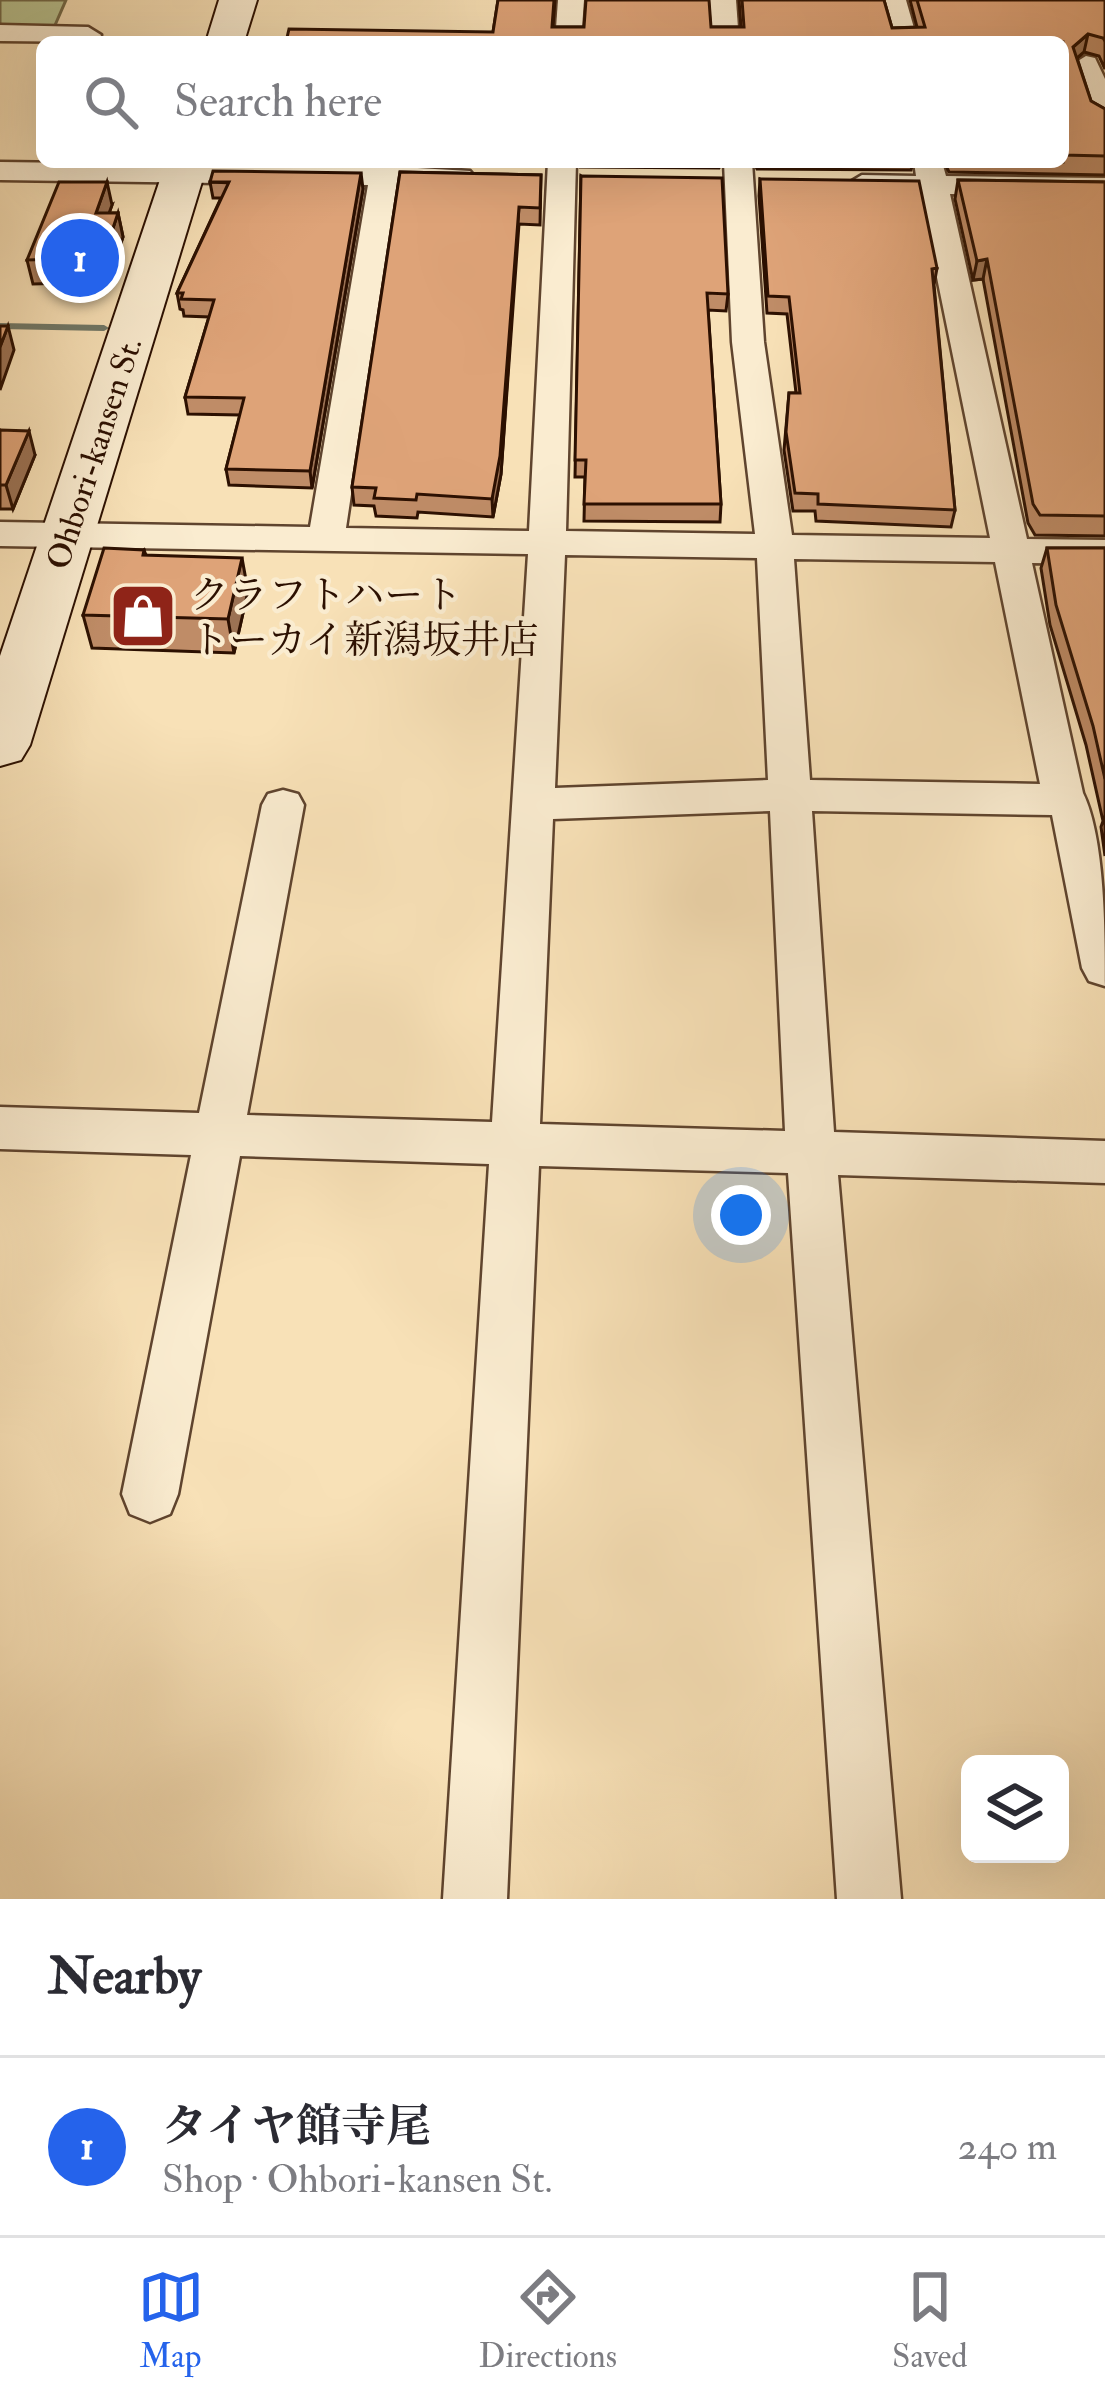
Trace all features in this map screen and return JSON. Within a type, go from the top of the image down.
[{"type":"street","points":[[54,34],[69,0]]},
{"type":"street","points":[[227,36],[238,0]]},
{"type":"street","points":[[568,36],[571,0]]},
{"type":"street","points":[[723,0],[726,36]]},
{"type":"street","points":[[893,0],[903,36]]},
{"type":"street","points":[[0,33],[88,36]]},
{"type":"street","points":[[1086,64],[1105,118]]},
{"type":"street","points":[[14,172],[36,147]]},
{"type":"street","name":"Ohbori-kansen St.","points":[[0,745],[185,168]]},
{"type":"street","points":[[14,172],[385,169],[495,178]]},
{"type":"street","points":[[326,538],[385,169]]},
{"type":"street","points":[[930,174],[1014,551],[1080,805],[1105,968]]},
{"type":"street","points":[[824,184],[930,174],[1105,187]]},
{"type":"street","points":[[475,1899],[547,541],[561,175]]},
{"type":"street","points":[[738,177],[748,342],[775,546],[811,1151],[868,1899]]},
{"type":"street","points":[[0,534],[1105,552]]},
{"type":"street","points":[[533,804],[789,795],[1080,805]]},
{"type":"street","points":[[150,1494],[283,806]]},
{"type":"street","points":[[0,1128],[1105,1162]]},
{"type":"green space","points":[[0,0],[66,0],[52,32],[0,31]]},
{"type":"building","points":[[498,0],[554,0],[552,27],[584,27],[586,0],[709,0],[711,27],[744,27],[742,0],[884,0],[892,28],[925,27],[917,0],[1105,0],[1105,41],[1088,34],[1073,47],[1091,101],[1105,109],[1105,156],[1069,155],[1069,36],[287,36],[289,29],[493,32]]},
{"type":"building","points":[[213,171],[361,173],[310,471],[226,469],[244,398],[185,397],[214,300],[181,299],[183,293],[177,293],[229,182],[210,182]]},
{"type":"building","points":[[400,172],[541,175],[540,208],[519,207],[500,456],[492,499],[417,494],[416,500],[374,498],[376,488],[352,487]]},
{"type":"building","points":[[581,176],[722,178],[728,294],[707,293],[721,504],[584,504],[586,460],[575,460]]},
{"type":"building","points":[[760,179],[919,181],[937,268],[932,269],[955,510],[818,504],[818,494],[795,493],[786,432],[789,393],[800,393],[789,297],[768,296]]},
{"type":"building","points":[[958,180],[1105,182],[1105,516],[1040,515],[1033,504],[987,259],[977,261]]},
{"type":"building","points":[[59,182],[107,182],[96,213],[118,213],[103,258],[27,260]]},
{"type":"building","points":[[0,430],[29,431],[6,485],[0,485]]},
{"type":"building","points":[[104,548],[144,550],[143,555],[242,558],[228,619],[83,615]]},
{"type":"building","points":[[1047,548],[1105,548],[1105,779],[1056,605]]},
{"type":"waterway","points":[[0,326],[104,328]]},
{"type":"place","name":"タイヤ館寺尾","points":[[80,258]]},
{"type":"place","name":"クラフトハート トーカイ新潟坂井店","points":[[143,616]]}]
